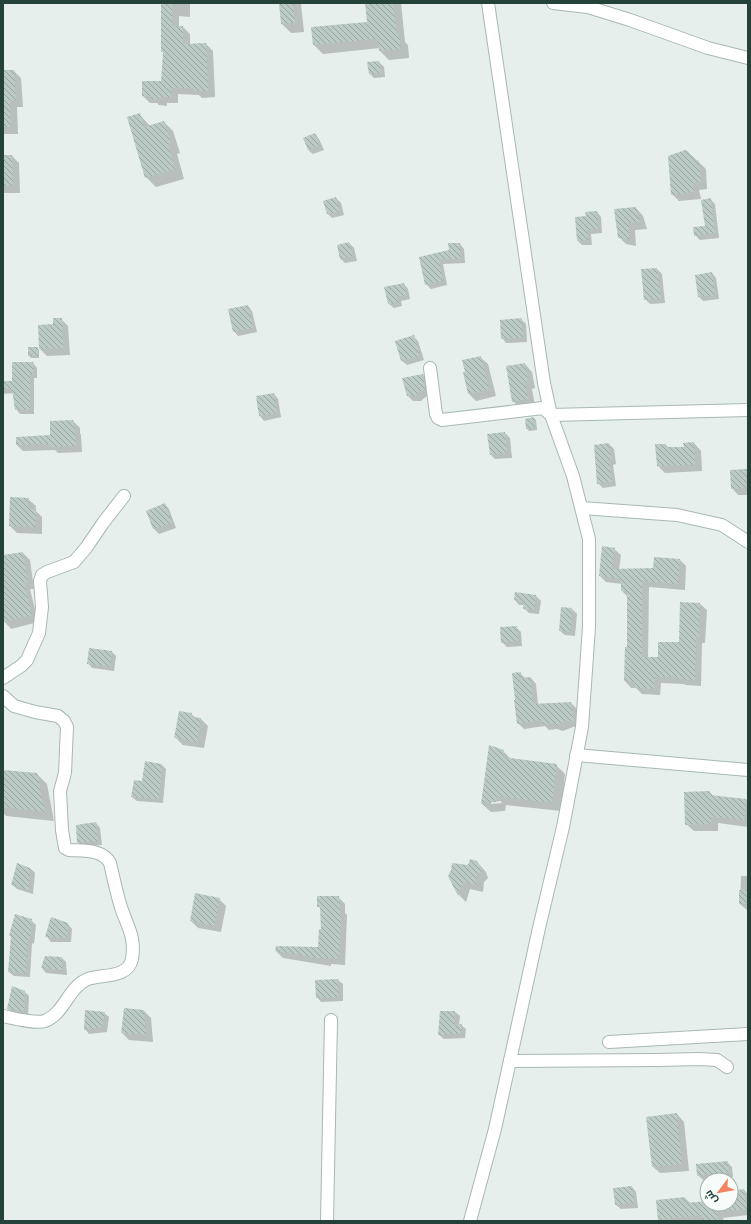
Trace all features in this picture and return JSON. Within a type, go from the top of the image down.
[{"type":"street","points":[[470,1221],[495,1129],[563,827],[582,727],[589,627],[589,539],[573,476],[551,415],[544,383],[488,3]]},
{"type":"street","points":[[553,3],[588,7],[630,20],[708,48],[748,58]]},
{"type":"street","points":[[430,368],[436,414],[438,418],[442,420],[536,408],[543,408],[551,415],[748,410]]},
{"type":"street","points":[[3,678],[27,660],[39,633],[42,607],[40,581],[42,576],[47,572],[74,562],[124,496]]},
{"type":"street","points":[[582,508],[677,515],[722,525],[748,542]]},
{"type":"street","points":[[3,696],[8,706],[58,716],[64,721],[67,727],[65,773],[60,791],[62,830],[65,848],[69,850],[101,854],[107,857],[110,863],[120,904],[134,944],[130,964],[123,971],[87,979],[74,989],[53,1017],[43,1021],[29,1021],[3,1016]]},
{"type":"street","points":[[576,755],[748,770]]},
{"type":"street","points":[[327,1221],[331,1020]]},
{"type":"street","points":[[609,1042],[748,1034]]},
{"type":"street","points":[[510,1061],[658,1060],[699,1058],[717,1060],[728,1067]]},
{"type":"building","points":[[161,3],[172,3],[172,26],[183,26],[183,44],[206,43],[208,91],[194,91],[193,88],[171,88],[171,97],[151,99],[151,96],[142,96],[142,81],[161,81],[163,52],[161,52]]},
{"type":"building","points":[[279,3],[293,3],[295,23],[281,24]]},
{"type":"building","points":[[365,3],[393,3],[397,35],[399,35],[401,49],[379,51],[378,39],[313,45],[311,27],[367,22]]},
{"type":"building","points":[[379,61],[381,73],[369,74],[367,62]]},
{"type":"building","points":[[3,70],[14,70],[16,100],[10,100],[11,127],[3,127]]},
{"type":"building","points":[[140,113],[144,127],[164,121],[171,143],[168,144],[175,169],[145,178],[127,117]]},
{"type":"building","points":[[315,133],[320,145],[308,150],[303,138]]},
{"type":"building","points":[[685,150],[688,151],[693,159],[699,161],[701,182],[693,183],[694,192],[671,195],[668,156]]},
{"type":"building","points":[[3,155],[12,155],[13,186],[3,186]]},
{"type":"building","points":[[336,197],[340,211],[327,214],[323,201]]},
{"type":"building","points":[[711,198],[715,233],[694,236],[693,227],[705,226],[701,200]]},
{"type":"building","points":[[636,207],[640,222],[629,223],[629,239],[618,238],[614,209]]},
{"type":"building","points":[[597,211],[598,229],[587,230],[588,240],[577,241],[575,217],[586,216],[585,212]]},
{"type":"building","points":[[349,242],[353,256],[340,259],[337,245]]},
{"type":"building","points":[[448,243],[460,243],[461,259],[439,259],[443,281],[425,285],[419,257],[449,250]]},
{"type":"building","points":[[657,268],[661,299],[644,300],[641,269]]},
{"type":"building","points":[[712,272],[715,295],[698,297],[695,275]]},
{"type":"building","points":[[404,283],[406,295],[397,297],[398,302],[388,304],[384,287]]},
{"type":"building","points":[[248,305],[253,328],[233,332],[228,309]]},
{"type":"building","points":[[53,318],[62,318],[63,348],[39,349],[38,325],[53,324]]},
{"type":"building","points":[[522,318],[523,338],[501,339],[500,320]]},
{"type":"building","points":[[414,335],[420,356],[401,361],[395,341]]},
{"type":"building","points":[[28,347],[38,347],[38,356],[28,356]]},
{"type":"building","points":[[481,356],[489,389],[468,394],[462,360]]},
{"type":"building","points":[[12,362],[33,362],[33,374],[30,374],[30,409],[15,410],[12,389],[3,389],[3,381],[12,381]]},
{"type":"building","points":[[525,363],[528,381],[525,382],[528,399],[512,402],[506,366]]},
{"type":"building","points":[[423,374],[425,389],[416,396],[407,396],[402,378]]},
{"type":"building","points":[[274,393],[277,413],[259,416],[256,396]]},
{"type":"building","points":[[534,417],[535,428],[526,429],[525,419]]},
{"type":"building","points":[[73,420],[76,446],[51,447],[50,444],[16,445],[16,437],[50,435],[50,421]]},
{"type":"building","points":[[505,432],[507,453],[490,455],[487,434]]},
{"type":"building","points":[[694,442],[695,465],[657,466],[655,444],[666,444],[666,447],[684,447],[683,443]]},
{"type":"building","points":[[609,443],[612,460],[609,460],[612,482],[597,484],[594,445]]},
{"type":"building","points":[[748,469],[748,488],[731,489],[730,470]]},
{"type":"building","points":[[10,497],[29,498],[28,508],[36,509],[35,527],[9,526]]},
{"type":"building","points":[[165,503],[172,523],[153,529],[146,511]]},
{"type":"building","points":[[602,546],[615,548],[612,569],[653,568],[654,557],[680,559],[678,584],[642,581],[642,657],[658,657],[658,642],[679,642],[680,602],[700,603],[699,637],[696,636],[695,680],[678,679],[678,677],[655,677],[654,689],[635,688],[635,682],[624,681],[625,647],[627,647],[627,591],[621,591],[621,579],[599,576]]},
{"type":"building","points":[[23,552],[28,582],[24,582],[32,615],[3,622],[3,555]]},
{"type":"building","points":[[515,592],[536,595],[534,610],[523,609],[524,602],[514,600]]},
{"type":"building","points":[[561,607],[572,608],[571,632],[559,631]]},
{"type":"building","points":[[517,626],[518,641],[501,643],[500,627]]},
{"type":"building","points":[[89,648],[112,651],[110,667],[87,664]]},
{"type":"building","points":[[521,672],[521,678],[531,677],[532,697],[534,704],[571,702],[574,721],[567,721],[557,725],[551,723],[542,725],[542,720],[517,724],[512,673]]},
{"type":"building","points":[[179,711],[192,713],[191,717],[201,718],[197,742],[174,738]]},
{"type":"building","points":[[489,745],[504,750],[503,757],[557,764],[552,803],[497,796],[496,802],[481,804]]},
{"type":"building","points":[[145,761],[162,764],[159,799],[131,797],[134,780],[142,781]]},
{"type":"building","points":[[3,770],[37,773],[45,812],[3,807]]},
{"type":"building","points":[[710,791],[710,795],[746,799],[744,820],[711,817],[711,824],[685,825],[684,792]]},
{"type":"building","points":[[96,822],[98,841],[77,843],[76,825]]},
{"type":"building","points":[[470,859],[477,861],[482,871],[477,875],[476,885],[463,882],[458,896],[448,876],[452,863],[468,865]]},
{"type":"building","points":[[17,863],[30,868],[29,890],[11,885]]},
{"type":"building","points":[[739,890],[748,890],[748,904],[739,904]]},
{"type":"building","points":[[195,893],[220,898],[214,926],[190,921]]},
{"type":"building","points":[[317,896],[339,896],[341,921],[339,958],[324,959],[275,951],[276,946],[318,947],[319,929],[321,929],[320,907],[317,907]]},
{"type":"building","points":[[15,914],[32,919],[30,940],[28,939],[26,973],[8,972],[11,936],[9,936]]},
{"type":"building","points":[[51,917],[68,923],[67,938],[45,937]]},
{"type":"building","points":[[45,956],[62,957],[62,970],[41,968]]},
{"type":"building","points":[[338,979],[339,997],[316,998],[315,980]]},
{"type":"building","points":[[12,986],[25,991],[24,1012],[7,1009]]},
{"type":"building","points":[[124,1008],[144,1010],[146,1035],[121,1033]]},
{"type":"building","points":[[85,1010],[105,1012],[102,1027],[84,1030]]},
{"type":"building","points":[[440,1011],[455,1011],[454,1025],[462,1024],[460,1034],[438,1035]]},
{"type":"building","points":[[677,1113],[682,1164],[652,1167],[646,1117]]},
{"type":"building","points":[[728,1161],[729,1172],[699,1172],[699,1176],[697,1176],[696,1164]]},
{"type":"building","points":[[632,1186],[634,1203],[615,1205],[613,1188]]},
{"type":"building","points":[[744,1189],[747,1209],[739,1210],[739,1190]]},
{"type":"building","points":[[685,1197],[686,1203],[699,1202],[699,1212],[717,1212],[718,1221],[703,1221],[702,1215],[658,1220],[656,1200]]}]
